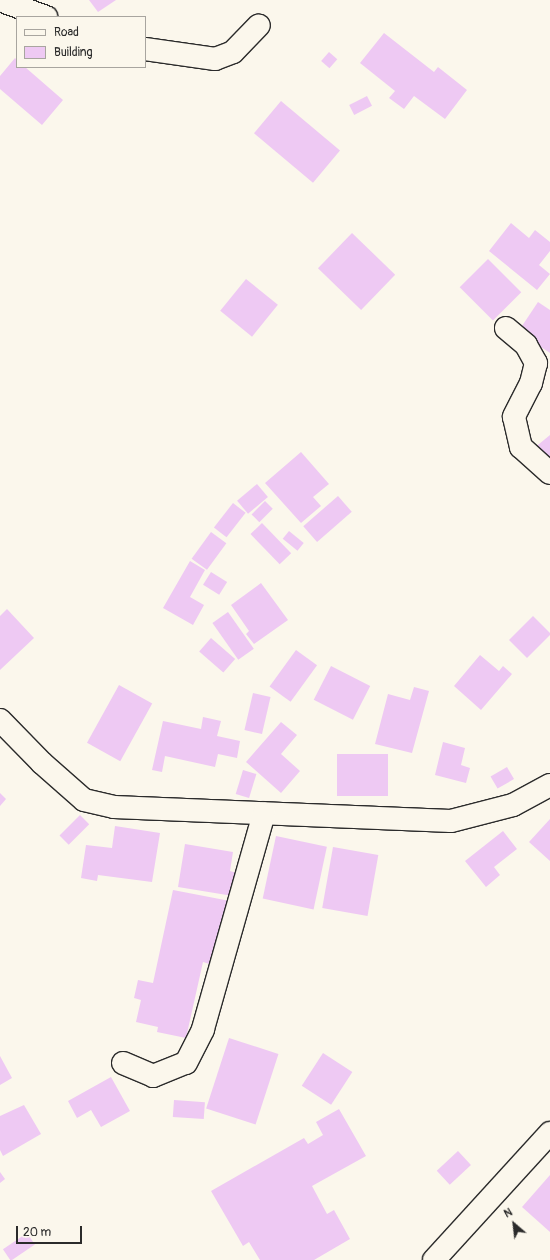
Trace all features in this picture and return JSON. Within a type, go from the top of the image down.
[{"type":"street","points":[[4,5],[42,16]]},
{"type":"street","points":[[146,49],[215,59],[233,52],[258,25]]},
{"type":"street","points":[[506,328],[526,345],[536,363],[531,382],[514,417],[521,447],[550,473]]},
{"type":"street","points":[[0,720],[42,763],[84,800],[114,807],[264,812],[451,821],[513,805],[550,785]]},
{"type":"street","points":[[123,1063],[153,1076],[186,1063],[203,1029],[264,812]]},
{"type":"street","points":[[434,1260],[550,1133]]},
{"type":"building","points":[[89,0],[116,0],[98,12]]},
{"type":"building","points":[[384,33],[434,72],[438,67],[467,90],[445,119],[414,96],[404,109],[389,98],[395,91],[360,63]]},
{"type":"building","points":[[329,52],[337,59],[329,68],[321,61]]},
{"type":"building","points":[[15,58],[16,68],[26,68],[63,100],[42,125],[0,89],[0,76]]},
{"type":"building","points":[[367,96],[372,106],[354,115],[349,105]]},
{"type":"building","points":[[281,101],[340,150],[313,183],[254,133]]},
{"type":"building","points":[[511,223],[529,238],[535,230],[550,242],[550,251],[539,265],[550,274],[537,290],[489,251]]},
{"type":"building","points":[[352,233],[395,275],[361,310],[318,268]]},
{"type":"building","points":[[488,259],[521,292],[493,321],[460,287]]},
{"type":"building","points":[[246,279],[278,305],[252,337],[220,311]]},
{"type":"building","points":[[538,302],[550,310],[550,353],[518,332]]},
{"type":"building","points":[[550,435],[550,468],[533,449]]},
{"type":"building","points":[[301,452],[329,484],[313,497],[321,506],[301,523],[265,483]]},
{"type":"building","points":[[257,484],[268,497],[248,514],[237,501]]},
{"type":"building","points":[[338,496],[352,512],[317,542],[303,526]]},
{"type":"building","points":[[265,501],[273,509],[259,522],[252,514]]},
{"type":"building","points":[[233,503],[246,513],[227,537],[214,527]]},
{"type":"building","points":[[262,523],[291,553],[280,564],[250,534]]},
{"type":"building","points":[[289,531],[304,543],[297,551],[283,539]]},
{"type":"building","points":[[211,532],[226,543],[207,570],[192,559]]},
{"type":"building","points":[[190,561],[205,570],[190,597],[204,605],[193,625],[163,608]]},
{"type":"building","points":[[211,572],[227,582],[219,595],[203,585]]},
{"type":"building","points":[[261,583],[288,620],[254,644],[246,634],[249,631],[231,605]]},
{"type":"building","points":[[7,609],[34,638],[0,670],[0,616]]},
{"type":"building","points":[[228,612],[254,649],[238,660],[212,623]]},
{"type":"building","points":[[533,616],[550,633],[550,635],[527,658],[509,640]]},
{"type":"building","points":[[211,638],[235,659],[223,673],[199,652]]},
{"type":"building","points":[[296,650],[317,665],[291,702],[270,686]]},
{"type":"building","points":[[480,655],[499,671],[503,666],[512,674],[481,710],[454,686]]},
{"type":"building","points":[[331,666],[370,686],[353,720],[314,700]]},
{"type":"building","points":[[119,685],[152,703],[120,761],[87,743]]},
{"type":"building","points":[[414,687],[429,691],[412,753],[375,744],[388,694],[410,700]]},
{"type":"building","points":[[253,693],[271,697],[262,734],[244,730]]},
{"type":"building","points":[[203,717],[221,721],[217,736],[240,741],[237,758],[218,754],[215,767],[165,756],[162,772],[152,770],[163,721],[201,729]]},
{"type":"building","points":[[281,722],[297,735],[281,754],[300,771],[281,793],[246,762]]},
{"type":"building","points":[[443,742],[465,748],[461,765],[470,768],[466,783],[435,775]]},
{"type":"building","points":[[337,754],[388,754],[388,796],[337,796]]},
{"type":"building","points":[[507,767],[514,779],[498,789],[491,776]]},
{"type":"building","points":[[243,770],[256,774],[249,798],[236,794]]},
{"type":"building","points":[[0,793],[6,799],[0,806]]},
{"type":"building","points":[[80,815],[89,824],[69,845],[59,836]]},
{"type":"building","points":[[550,819],[550,861],[529,842]]},
{"type":"building","points":[[115,826],[160,833],[152,882],[98,875],[97,881],[81,878],[86,845],[112,848]]},
{"type":"building","points":[[503,831],[517,849],[494,867],[500,875],[486,887],[465,861]]},
{"type":"building","points":[[276,836],[327,847],[314,909],[263,899]]},
{"type":"building","points":[[185,844],[233,852],[230,871],[237,873],[233,896],[178,887]]},
{"type":"building","points":[[333,847],[378,855],[368,916],[322,908]]},
{"type":"building","points":[[173,890],[230,901],[216,966],[203,962],[186,1038],[157,1032],[158,1027],[136,1022],[141,1000],[134,998],[138,980],[153,983]]},
{"type":"building","points":[[229,1038],[278,1054],[256,1124],[206,1108]]},
{"type":"building","points":[[323,1053],[352,1072],[331,1105],[302,1086]]},
{"type":"building","points":[[0,1056],[12,1078],[0,1085]]},
{"type":"building","points":[[111,1077],[130,1111],[101,1127],[91,1110],[77,1118],[68,1101]]},
{"type":"building","points":[[174,1100],[205,1102],[204,1119],[173,1117]]},
{"type":"building","points":[[24,1105],[41,1134],[3,1156],[0,1150],[0,1116]]},
{"type":"building","points":[[339,1109],[366,1156],[312,1186],[327,1214],[334,1210],[350,1239],[314,1260],[260,1260],[249,1242],[243,1246],[211,1191],[304,1138],[308,1144],[323,1135],[316,1122]]},
{"type":"building","points":[[458,1151],[471,1165],[450,1185],[437,1171]]},
{"type":"building","points":[[0,1172],[5,1179],[0,1183]]},
{"type":"building","points":[[550,1175],[550,1232],[522,1207]]},
{"type":"building","points":[[27,1233],[35,1245],[12,1260],[10,1260],[3,1249]]}]
